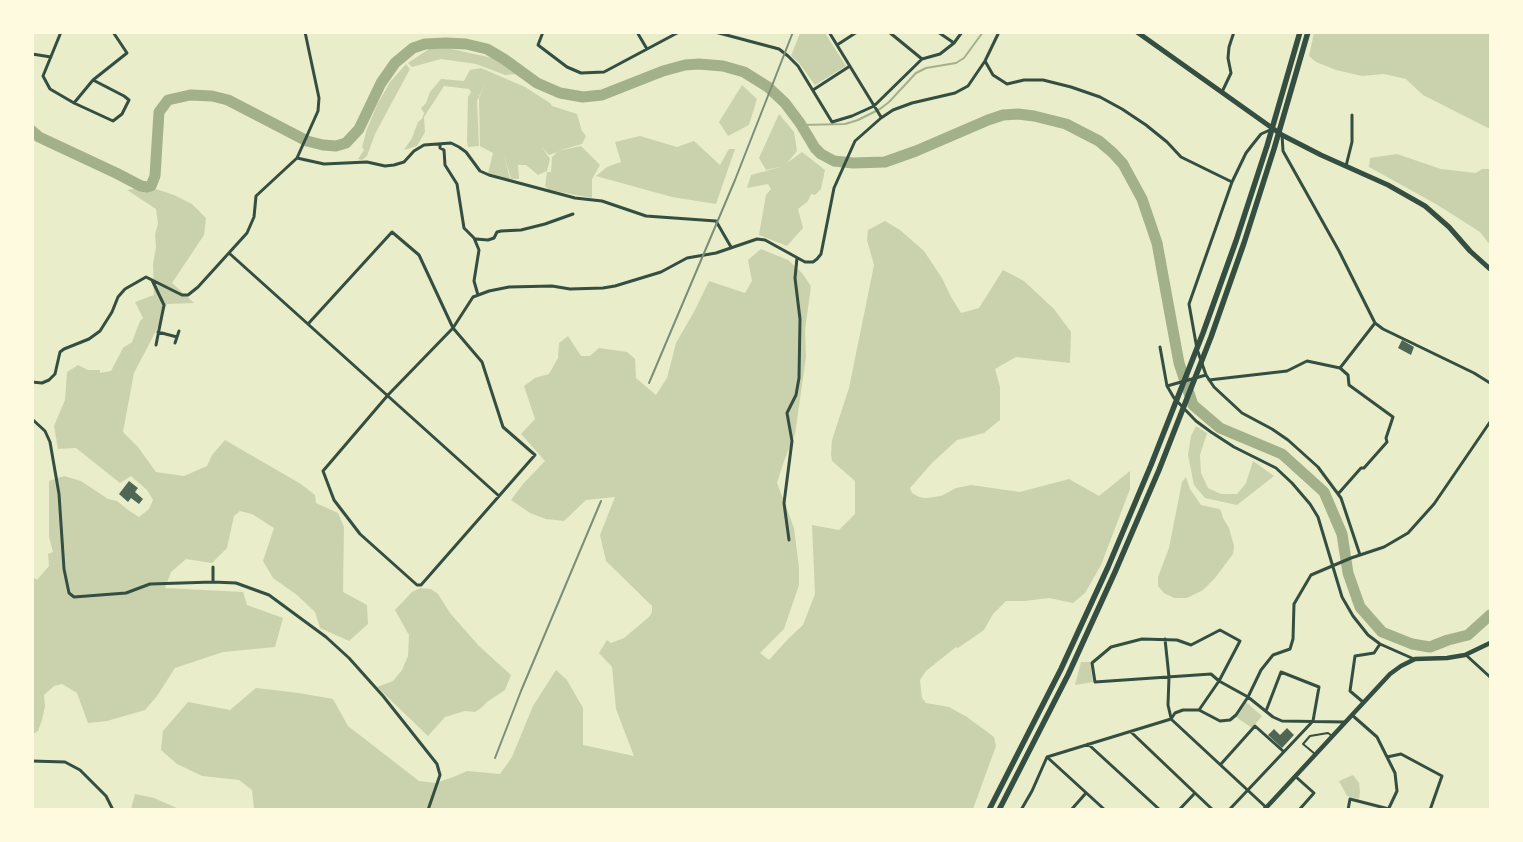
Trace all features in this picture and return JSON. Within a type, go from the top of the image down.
[{"type":"highway","points":[[989,810],[1061,669],[1108,567],[1151,465],[1203,333],[1236,241],[1275,120],[1300,32]]},
{"type":"highway","points":[[999,810],[1068,675],[1116,572],[1159,470],[1211,337],[1244,243],[1282,123],[1308,32]]},
{"type":"main road","points":[[1137,32],[1282,135],[1388,185],[1425,206],[1449,227],[1470,251],[1490,269]]},
{"type":"street","points":[[62,32],[43,76],[50,89],[113,121],[122,114],[129,100],[93,80]]},
{"type":"street","points":[[74,102],[93,80],[128,53],[113,32]]},
{"type":"street","points":[[32,382],[42,383],[49,380],[55,374],[60,352],[89,339],[100,331],[106,324],[121,292],[146,276],[182,295],[188,295],[194,291],[247,232],[254,217],[256,196],[297,158],[318,111],[319,98],[305,32]]},
{"type":"street","points":[[543,32],[538,45],[567,67],[581,73],[604,72],[678,32]]},
{"type":"street","points":[[637,32],[647,49]]},
{"type":"street","points":[[716,32],[779,49],[798,66],[832,122],[852,116],[874,106],[922,60],[940,54],[954,43],[962,32]]},
{"type":"street","points":[[737,38],[738,32]]},
{"type":"street","points":[[829,32],[880,116]]},
{"type":"street","points":[[837,45],[857,32]]},
{"type":"street","points":[[889,32],[922,60]]},
{"type":"street","points":[[894,36],[897,32]]},
{"type":"street","points":[[938,32],[954,43]]},
{"type":"street","points":[[308,324],[392,232],[419,255],[453,328],[482,362],[504,428],[535,455],[421,585],[417,584],[360,534],[334,500],[323,471],[388,395],[453,328],[473,297],[509,287],[603,288],[616,286],[661,272],[687,258],[716,253],[760,239],[809,262],[820,257],[834,188],[858,137],[880,116],[899,108],[955,93],[968,86],[985,61],[999,32]]},
{"type":"street","points":[[1222,92],[1231,73],[1228,58],[1234,32]]},
{"type":"street","points":[[32,54],[50,57]]},
{"type":"street","points":[[985,61],[993,75],[1006,84],[1024,80],[1043,80],[1100,97],[1146,125],[1167,142],[1181,157],[1232,182]]},
{"type":"street","points":[[813,90],[850,66]]},
{"type":"street","points":[[1346,166],[1352,142],[1352,115]]},
{"type":"street","points":[[1272,128],[1261,134],[1246,153],[1232,182],[1189,304],[1197,349],[1206,375],[1214,387],[1242,414],[1272,429],[1288,440],[1318,468],[1341,498],[1360,555]]},
{"type":"street","points":[[1282,135],[1283,151],[1339,251],[1375,323],[1383,329],[1474,373],[1490,383]]},
{"type":"street","points":[[297,158],[324,164],[367,162],[384,166],[404,162],[414,151],[424,145],[451,143],[466,152],[480,170],[489,175],[575,198],[602,201],[646,216],[716,221],[731,247]]},
{"type":"street","points":[[440,144],[440,148],[444,150],[445,165],[457,184],[464,228],[475,239],[479,250],[474,281],[478,295]]},
{"type":"street","points":[[475,239],[488,240],[494,238],[497,232],[521,230],[573,214]]},
{"type":"street","points":[[229,253],[499,496]]},
{"type":"street","points":[[789,540],[784,503],[792,441],[787,413],[796,394],[799,378],[800,319],[794,278],[797,258]]},
{"type":"street","points":[[151,279],[164,306],[156,345]]},
{"type":"street","points":[[1340,368],[1375,323]]},
{"type":"street","points":[[175,343],[179,331]]},
{"type":"street","points":[[158,332],[177,337]]},
{"type":"street","points":[[1160,347],[1166,386],[1174,398],[1196,420],[1234,447],[1276,468],[1292,483],[1310,504],[1318,517],[1342,597],[1353,616],[1368,635],[1380,644],[1415,659]]},
{"type":"street","points":[[1209,380],[1287,371],[1306,361],[1340,368],[1348,375],[1349,385],[1394,417],[1386,438],[1387,442],[1338,494]]},
{"type":"street","points":[[1166,386],[1206,375]]},
{"type":"street","points":[[32,419],[45,431],[49,439],[61,508],[64,569],[69,592],[74,597],[126,593],[150,584],[213,582],[236,583],[268,596],[326,637],[349,658],[383,696],[437,764],[440,775],[428,810]]},
{"type":"street","points":[[1021,810],[1032,791],[1047,757],[1171,719],[1175,713],[1183,710],[1199,710],[1220,721],[1230,720],[1236,715],[1248,697],[1261,670],[1273,655],[1290,649],[1294,639],[1294,604],[1311,575],[1384,547],[1408,533],[1434,504],[1490,422]]},
{"type":"street","points":[[213,567],[213,582]]},
{"type":"street","points":[[1199,710],[1219,681],[1240,641],[1220,630],[1191,645],[1176,640],[1142,639],[1111,647],[1092,663],[1095,682],[1211,674],[1219,681],[1248,697],[1273,717],[1282,721],[1345,722]]},
{"type":"street","points":[[1164,639],[1169,678],[1168,705],[1171,719],[1248,789],[1266,809],[1390,674],[1415,659],[1447,658],[1465,654],[1490,643]]},
{"type":"street","points":[[1363,702],[1350,691],[1355,656],[1374,653],[1380,644]]},
{"type":"street","points":[[1465,654],[1490,677]]},
{"type":"street","points":[[1229,810],[1313,721],[1319,687],[1281,672],[1266,710]]},
{"type":"street","points":[[1348,810],[1350,799],[1388,809],[1397,791],[1395,773],[1377,737],[1352,715]]},
{"type":"street","points":[[1221,764],[1255,726],[1284,751]]},
{"type":"street","points":[[1131,732],[1213,810]]},
{"type":"street","points":[[1088,744],[1160,810]]},
{"type":"street","points":[[1387,757],[1401,754],[1442,776],[1430,810]]},
{"type":"street","points":[[1047,757],[1105,810]]},
{"type":"street","points":[[32,761],[66,762],[80,770],[106,796],[112,810]]},
{"type":"street","points":[[1295,776],[1314,793],[1299,810]]},
{"type":"street","points":[[1071,810],[1086,792]]},
{"type":"street","points":[[1179,810],[1195,793]]},
{"type":"lane","points":[[1315,754],[1303,744],[1310,736],[1328,733],[1332,736]]},
{"type":"green space","points":[[800,33],[825,33],[846,66],[815,85],[799,63],[791,56]]},
{"type":"green space","points":[[1314,33],[1490,33],[1490,129],[1423,95],[1406,79],[1384,74],[1362,76],[1336,70],[1316,62],[1309,56]]},
{"type":"green space","points":[[447,48],[497,59],[518,74],[505,75],[476,64],[441,59],[412,67],[408,63],[429,49]]},
{"type":"green space","points":[[406,64],[410,69],[375,134],[367,156],[362,160],[358,159],[364,150],[362,147],[367,129],[377,105],[390,82]]},
{"type":"green space","points":[[481,68],[525,87],[552,106],[577,114],[582,131],[586,136],[582,144],[557,151],[581,146],[600,165],[592,179],[592,198],[549,190],[545,186],[547,172],[551,172],[552,157],[557,152],[549,155],[542,147],[550,159],[547,171],[538,175],[526,165],[518,165],[519,179],[511,179],[504,155],[510,179],[488,173],[493,153],[480,146],[479,98],[485,84],[477,101],[479,146],[468,147],[467,141],[468,97],[471,92],[469,89],[444,86],[424,117],[425,132],[417,146],[404,150],[412,138],[418,122],[422,119],[424,113],[421,108],[426,103],[430,92],[441,79],[464,81],[470,70]]},
{"type":"green space","points":[[742,85],[757,99],[749,125],[728,136],[719,122]]},
{"type":"green space","points":[[779,114],[794,132],[797,151],[787,163],[802,152],[825,170],[821,189],[815,195],[811,194],[808,201],[798,209],[803,228],[787,246],[759,235],[766,195],[771,189],[768,184],[747,188],[751,175],[784,166],[766,170],[759,158]]},
{"type":"green space","points":[[640,136],[677,147],[694,141],[720,165],[729,149],[735,149],[716,204],[672,197],[596,176],[607,167],[621,162],[615,142]]},
{"type":"green space","points":[[1397,154],[1441,169],[1476,173],[1482,169],[1490,169],[1490,245],[1480,232],[1436,204],[1369,167],[1370,158]]},
{"type":"green space","points":[[138,188],[156,189],[174,195],[192,204],[206,218],[204,235],[172,283],[194,303],[167,304],[158,327],[134,373],[123,432],[138,447],[156,472],[184,476],[207,466],[212,455],[225,440],[301,484],[315,495],[316,503],[338,513],[344,527],[343,592],[367,605],[368,624],[349,641],[320,628],[315,612],[297,595],[273,578],[263,561],[274,528],[252,514],[240,511],[234,516],[227,548],[212,563],[186,559],[171,572],[165,588],[243,592],[247,605],[283,618],[275,647],[223,652],[175,668],[157,696],[145,710],[107,721],[88,723],[77,693],[62,684],[54,686],[44,695],[45,706],[42,720],[38,731],[33,734],[33,577],[37,580],[49,566],[48,554],[53,552],[49,537],[49,481],[64,476],[81,481],[108,499],[117,501],[139,517],[149,509],[153,500],[147,490],[131,476],[120,483],[76,448],[58,449],[54,426],[65,400],[67,372],[78,365],[88,370],[100,370],[100,373],[111,371],[123,348],[132,342],[143,318],[135,302],[154,295],[153,264],[156,247],[155,234],[158,224],[156,209],[127,190]]},
{"type":"green space","points":[[885,221],[900,230],[924,251],[942,278],[961,313],[979,308],[1003,270],[1024,281],[1054,309],[1071,332],[1070,363],[1016,357],[995,369],[1000,387],[1000,420],[984,433],[957,440],[932,463],[910,488],[912,493],[926,498],[941,496],[956,488],[971,485],[1020,492],[1069,479],[1099,496],[1130,471],[1130,489],[1101,565],[1085,593],[1073,603],[1049,598],[1006,601],[993,614],[984,630],[958,648],[956,647],[926,671],[920,680],[922,698],[926,703],[949,707],[967,717],[994,737],[996,746],[973,809],[254,809],[252,790],[239,780],[202,776],[177,764],[161,750],[163,731],[188,702],[230,710],[256,688],[333,699],[348,726],[419,781],[436,783],[467,771],[500,774],[512,757],[533,706],[556,670],[567,680],[583,708],[583,745],[634,756],[616,709],[612,667],[599,653],[607,640],[611,643],[624,638],[649,617],[652,612],[652,606],[606,561],[600,535],[615,497],[586,500],[564,521],[546,519],[530,513],[511,500],[545,461],[521,434],[535,419],[524,386],[535,378],[549,374],[558,358],[559,343],[568,336],[581,356],[590,356],[599,348],[627,352],[635,359],[636,378],[656,395],[667,378],[676,343],[709,281],[745,293],[752,281],[748,260],[761,249],[788,260],[802,273],[811,286],[805,330],[806,357],[795,434],[777,483],[794,528],[799,585],[784,629],[760,653],[769,660],[803,625],[815,594],[812,525],[839,530],[855,514],[855,481],[832,461],[832,440],[849,388],[874,265],[867,240],[868,230]]},
{"type":"green space","points":[[1196,426],[1207,433],[1200,455],[1201,473],[1208,488],[1221,494],[1237,494],[1246,483],[1253,461],[1274,476],[1237,505],[1205,498],[1194,485],[1188,455],[1191,436]]},
{"type":"green space","points":[[1186,477],[1190,489],[1201,505],[1221,511],[1229,528],[1234,546],[1233,554],[1215,578],[1203,590],[1187,598],[1174,598],[1164,593],[1158,586],[1158,577],[1169,548],[1182,482]]},
{"type":"green space","points":[[420,588],[431,589],[438,594],[450,613],[479,646],[511,675],[505,690],[481,708],[475,712],[465,711],[445,717],[428,736],[377,687],[393,681],[402,670],[408,656],[409,635],[395,610],[412,592]]},
{"type":"green space","points":[[1081,662],[1090,662],[1093,682],[1075,685]]},
{"type":"green space","points":[[1246,702],[1262,716],[1252,728],[1236,717]]},
{"type":"green space","points":[[1353,775],[1359,783],[1359,799],[1347,796],[1339,781]]},
{"type":"green space","points":[[135,794],[154,798],[179,809],[131,809]]},
{"type":"building","points":[[1402,340],[1414,347],[1411,355],[1398,348]]},
{"type":"building","points":[[129,481],[138,488],[135,492],[143,499],[139,504],[131,498],[128,502],[119,494]]},
{"type":"building","points":[[1287,728],[1294,735],[1282,748],[1268,735],[1274,729],[1280,735]]},
{"type":"waterway","points":[[802,125],[845,124],[880,109],[916,73],[926,68],[956,63],[964,58],[983,32]]},
{"type":"waterway","points":[[32,131],[39,137],[141,186],[147,187],[151,186],[155,176],[159,112],[168,100],[190,95],[212,96],[228,100],[307,141],[336,146],[346,143],[359,129],[381,83],[395,63],[413,48],[425,44],[446,43],[466,44],[487,49],[537,83],[560,93],[583,97],[602,95],[663,71],[685,65],[723,66],[744,72],[768,87],[785,103],[815,148],[821,154],[834,161],[853,163],[885,162],[1003,115],[1034,116],[1066,124],[1099,141],[1113,153],[1123,164],[1142,199],[1157,243],[1179,363],[1193,405],[1220,428],[1282,454],[1324,492],[1342,534],[1348,573],[1360,607],[1382,632],[1412,644],[1430,647],[1468,635],[1490,615]]},
{"type":"railway","points":[[649,383],[735,180],[793,32]]},
{"type":"railway","points":[[495,758],[521,691],[601,501]]}]
